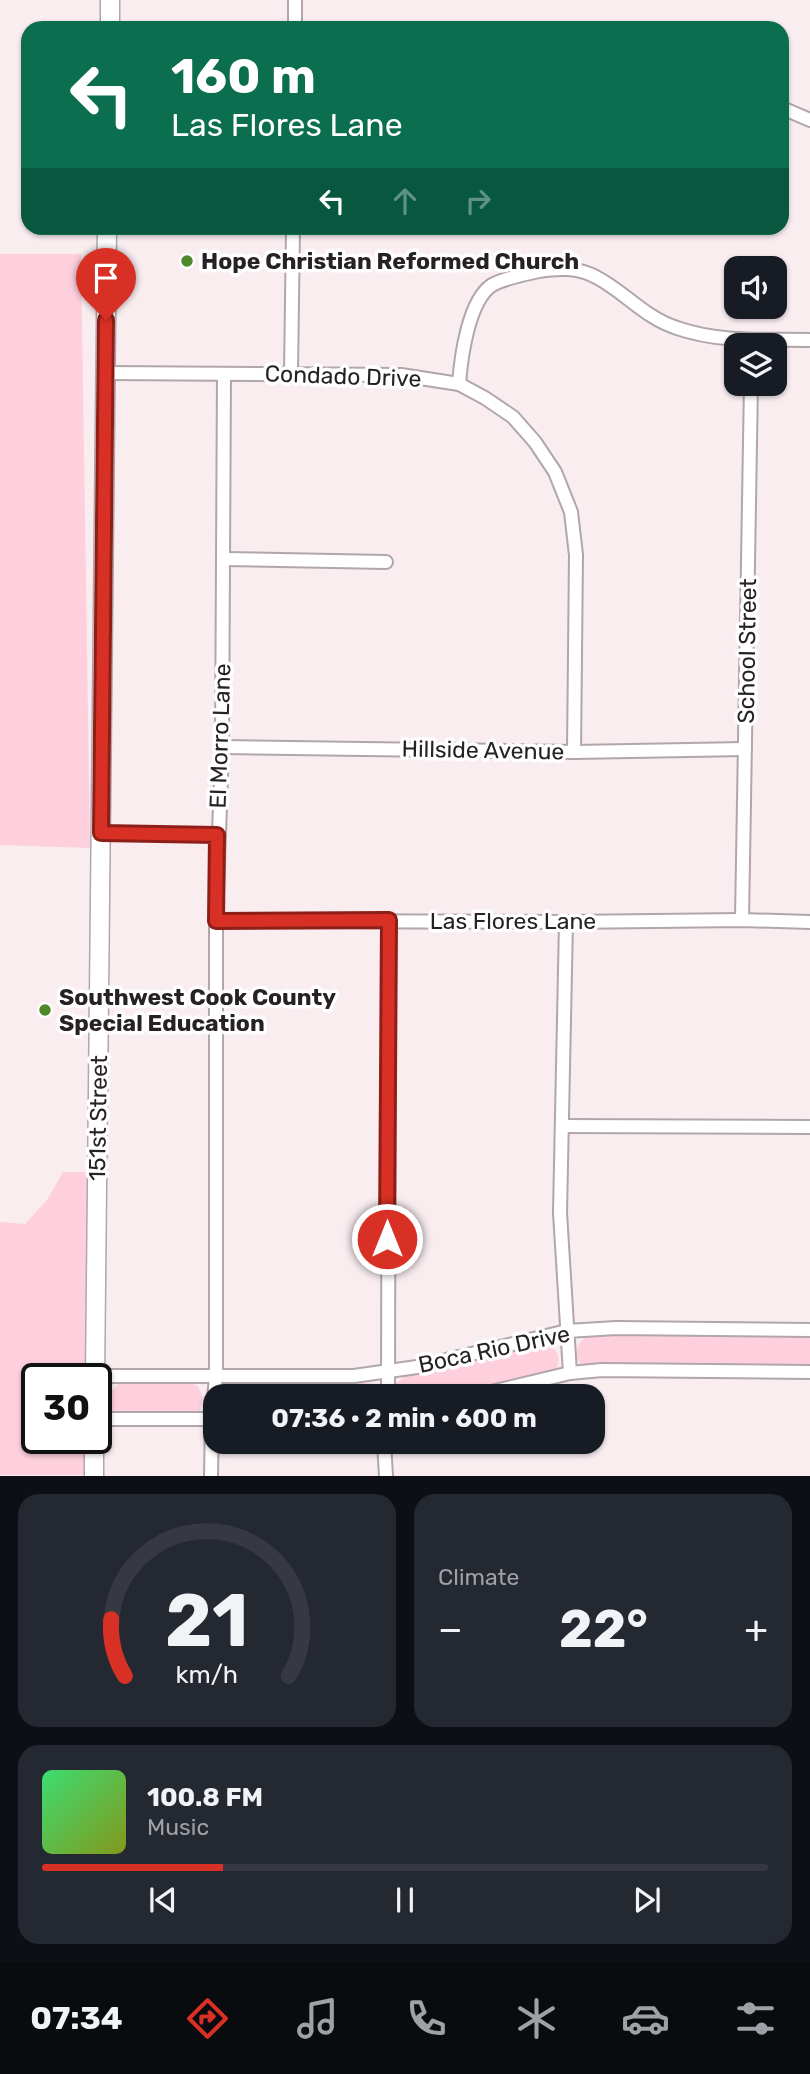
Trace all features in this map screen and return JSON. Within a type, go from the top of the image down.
[{"type":"street","points":[[110,0],[110,21]]},
{"type":"street","points":[[295,0],[295,21]]},
{"type":"street","points":[[789,111],[810,120]]},
{"type":"street","name":"151st Street","points":[[95,1363],[107,235]]},
{"type":"street","points":[[291,373],[293,235]]},
{"type":"street","points":[[459,384],[466,334],[477,306],[491,286],[527,273],[554,268],[571,269],[596,277],[655,319],[677,328],[724,339]]},
{"type":"street","points":[[787,341],[810,340]]},
{"type":"street","name":"Condado Drive","points":[[106,373],[401,375],[459,384],[513,417],[536,442],[555,472],[571,512],[576,555],[574,751]]},
{"type":"street","name":"El Morro Lane","points":[[216,1384],[216,921],[222,747],[225,374]]},
{"type":"street","name":"School Street","points":[[742,919],[751,396]]},
{"type":"street","points":[[224,559],[386,562]]},
{"type":"street","name":"Hillside Avenue","points":[[222,747],[574,751],[745,749]]},
{"type":"street","points":[[101,833],[217,835]]},
{"type":"street","name":"Las Flores Lane","points":[[216,921],[566,922],[742,919],[810,922]]},
{"type":"street","points":[[388,1384],[389,920]]},
{"type":"street","points":[[566,922],[560,1213],[570,1373]]},
{"type":"street","points":[[562,1126],[810,1127]]},
{"type":"street","name":"Boca Rio Drive","points":[[112,1378],[355,1376],[417,1367],[567,1331],[616,1328],[810,1329]]},
{"type":"street","name":"Boca Rio Drive","points":[[525,1384],[570,1373],[602,1370],[810,1372]]},
{"type":"street","points":[[112,1419],[203,1419]]},
{"type":"street","points":[[94,1454],[94,1475]]},
{"type":"street","name":"El Morro Lane","points":[[211,1475],[212,1454]]},
{"type":"street","points":[[385,1454],[386,1475]]},
{"type":"shaded area","points":[[0,254],[81,254],[90,848],[0,845]]},
{"type":"shaded area","points":[[63,1172],[91,1172],[86,1363],[21,1363],[21,1454],[86,1454],[85,1475],[0,1475],[0,1222],[25,1224],[47,1200]]},
{"type":"shaded area","points":[[642,1334],[810,1337],[810,1367],[583,1367],[577,1359],[576,1350],[587,1337]]},
{"type":"shaded area","points":[[544,1343],[558,1354],[554,1372],[504,1384],[395,1384],[407,1375]]},
{"type":"shaded area","points":[[190,1383],[198,1386],[203,1398],[200,1410],[195,1413],[118,1414],[112,1410],[112,1390],[118,1384]]},
{"type":"shaded area","points":[[364,1383],[372,1384],[231,1384]]},
{"type":"place","name":"Hope Christian Reformed Church","points":[[187,261]]},
{"type":"place","name":"Southwest Cook County Special Education","points":[[45,1010]]},
{"type":"route","points":[[106,320],[101,833],[217,835],[216,921],[389,920],[387,1239]]}]
